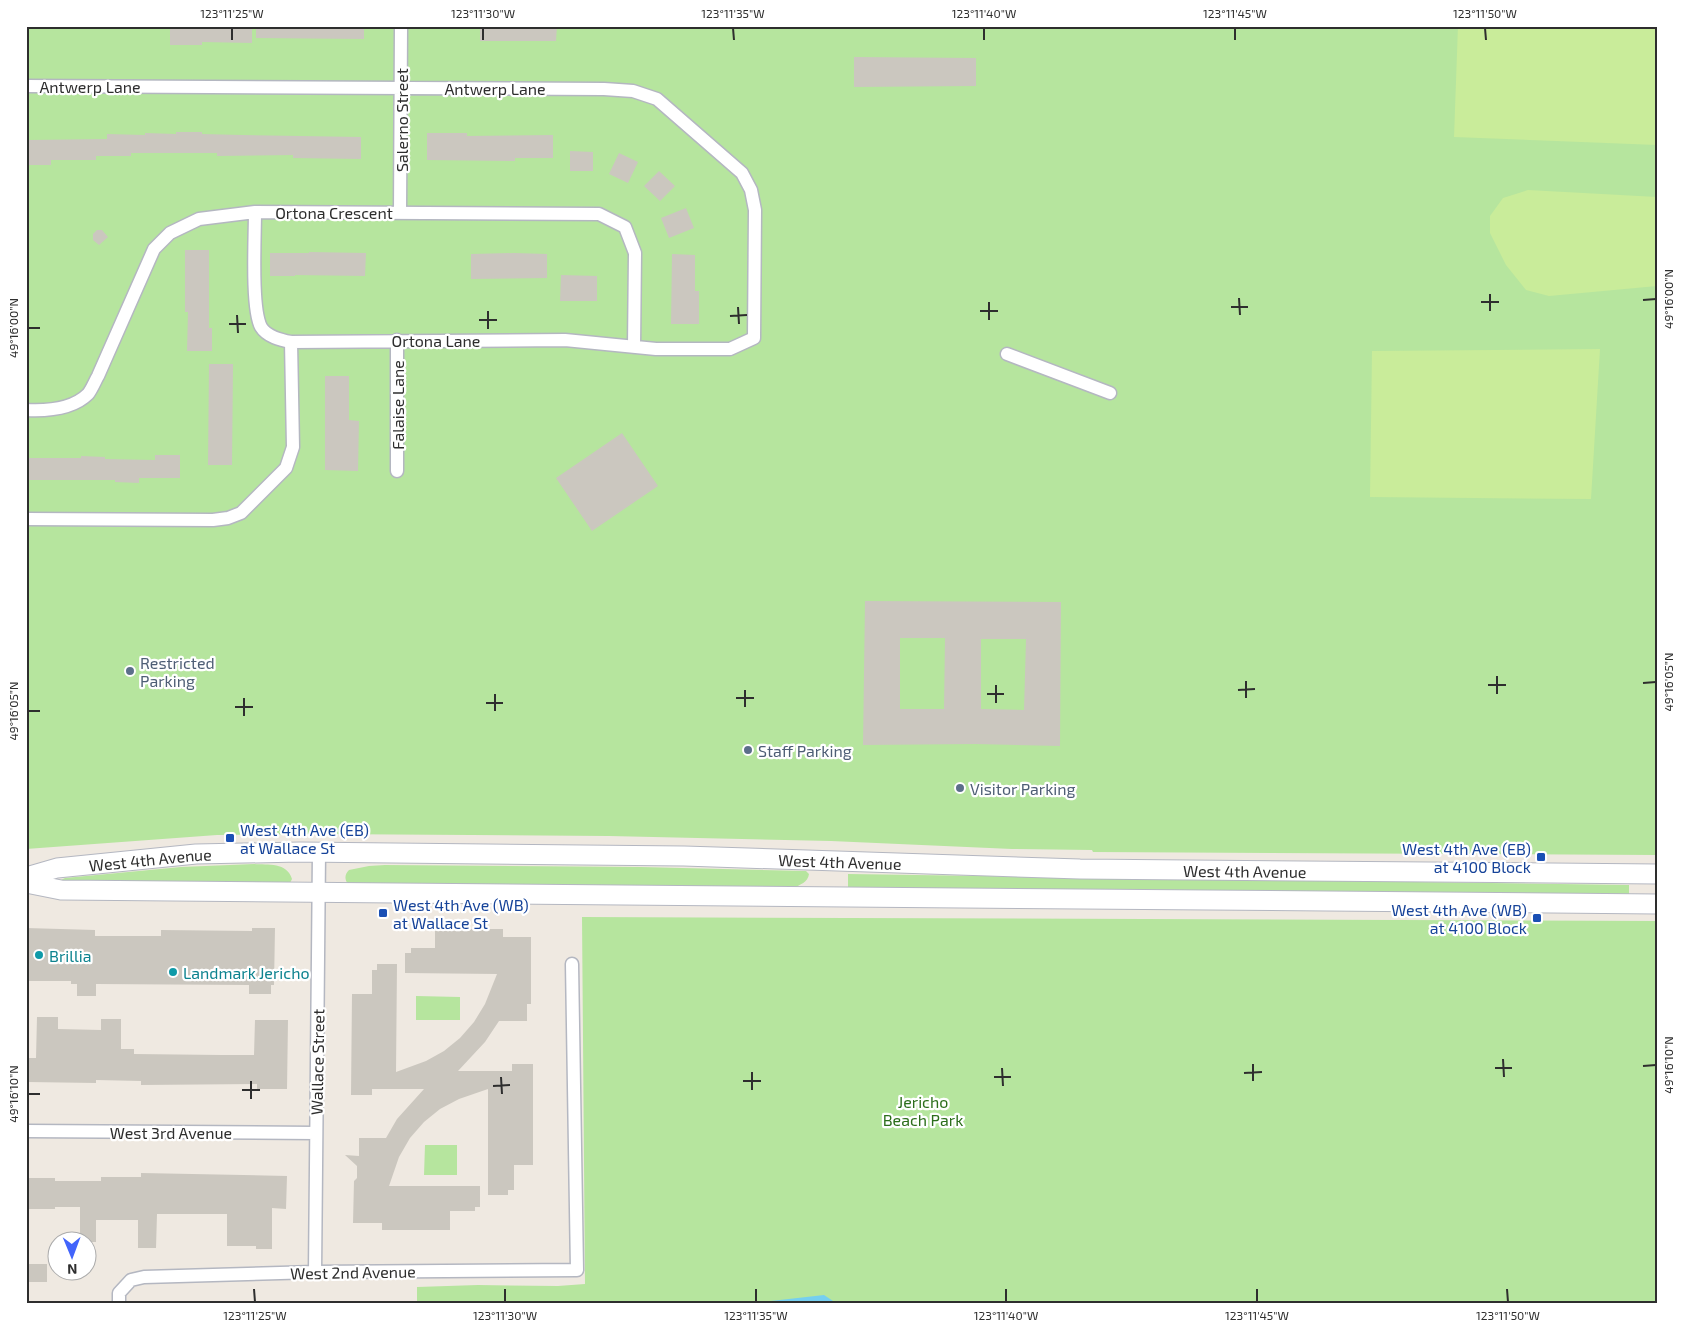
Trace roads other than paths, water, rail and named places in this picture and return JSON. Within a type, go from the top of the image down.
[{"type":"main road","name":"West 4th Avenue","points":[[26,877],[57,868],[196,854],[319,852],[684,856],[1070,869],[1657,874]]},
{"type":"main road","name":"West 4th Avenue","points":[[26,884],[61,890],[1657,904]]},
{"type":"street","name":"Salerno Street","points":[[400,213],[402,26]]},
{"type":"street","name":"Antwerp Lane","points":[[26,86],[604,89],[633,91],[656,99],[742,173],[751,190],[755,210],[754,338],[730,349]]},
{"type":"street","name":"Ortona Crescent","points":[[26,410],[44,411],[71,404],[88,393],[98,376],[154,249],[170,233],[199,218],[255,212],[599,214],[625,227],[635,253],[634,347]]},
{"type":"street","name":"Ortona Lane","points":[[255,212],[256,310],[262,328],[273,338],[291,342],[566,340],[656,349],[730,349]]},
{"type":"street","name":"Falaise Lane","points":[[397,340],[397,471]]},
{"type":"street","points":[[26,519],[214,520],[228,518],[241,513],[286,468],[290,460],[293,447],[291,342]]},
{"type":"street","points":[[1007,354],[1110,393]]},
{"type":"street","name":"Wallace Street","points":[[315,1272],[319,852]]},
{"type":"street","name":"West 2nd Avenue","points":[[119,1303],[119,1293],[131,1280],[144,1277],[315,1272],[577,1270],[572,964]]},
{"type":"street","name":"West 3rd Avenue","points":[[26,1131],[316,1133]]},
{"type":"water","points":[[824,1295],[836,1303],[770,1303],[771,1301]]},
{"type":"place","name":"Restricted Parking","points":[[130,671]]},
{"type":"place","name":"Staff Parking","points":[[748,750]]},
{"type":"place","name":"Visitor Parking","points":[[960,788]]},
{"type":"place","name":"West 4th Ave (EB) at Wallace St","points":[[230,838]]},
{"type":"place","name":"West 4th Ave (EB) at 4100 Block","points":[[1541,857]]},
{"type":"place","name":"West 4th Ave (WB) at Wallace St","points":[[383,913]]},
{"type":"place","name":"West 4th Ave (WB) at 4100 Block","points":[[1537,918]]},
{"type":"place","name":"Brillia","points":[[39,955]]},
{"type":"place","name":"Landmark Jericho","points":[[173,972]]},
{"type":"park label","name":"Jericho Beach Park","points":[[923,1110]]}]
